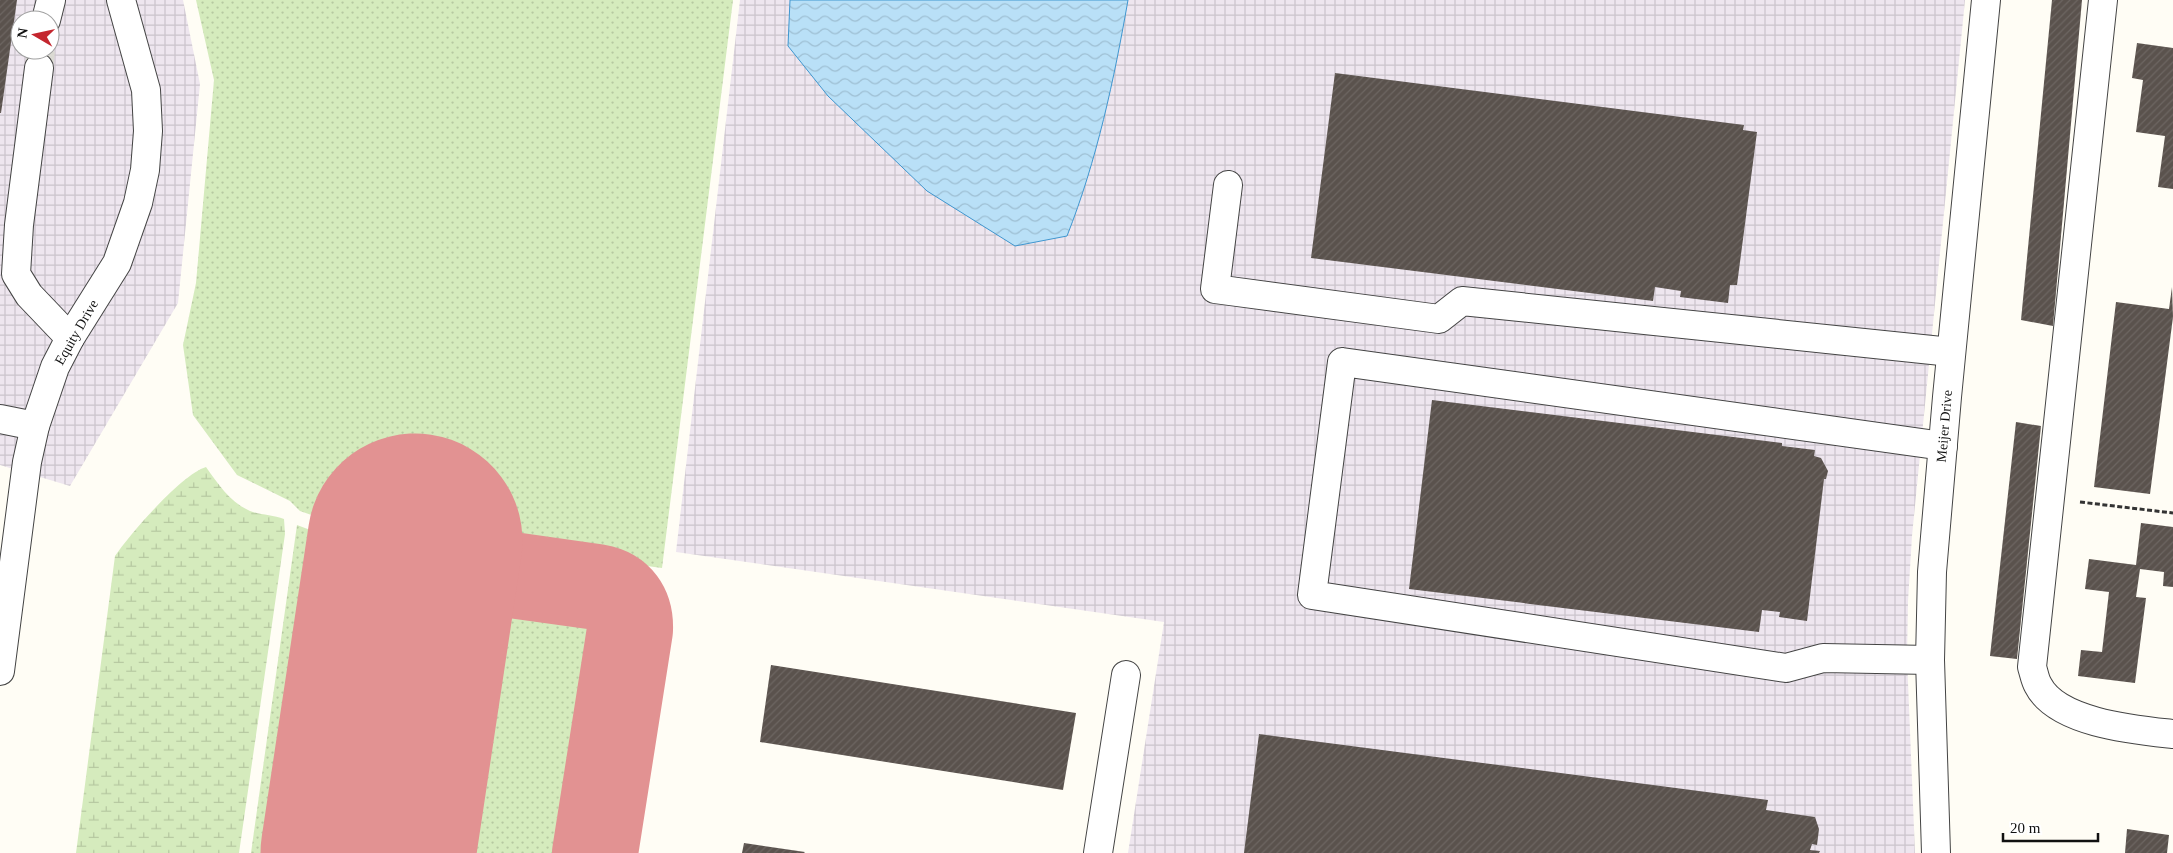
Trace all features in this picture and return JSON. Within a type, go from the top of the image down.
[{"type":"street","name":"Equity Drive","points":[[0,671],[7,557],[35,426],[55,367],[70,338],[116,263],[138,203],[145,170],[148,131],[146,90],[120,0]]},
{"type":"street","name":"Meijer Drive","points":[[1936,853],[1930,660],[1932,572],[1951,352],[1986,0]]},
{"type":"street","points":[[2103,0],[2032,667],[2038,686],[2045,694],[2077,716],[2124,728],[2173,734]]},
{"type":"street","points":[[39,68],[19,225],[16,274],[29,295],[70,338]]},
{"type":"street","points":[[1228,185],[1215,289],[1439,319],[1462,301],[1951,352]]},
{"type":"street","points":[[1930,660],[1823,658],[1786,668],[1312,595],[1342,362],[1943,446]]},
{"type":"street","points":[[0,419],[35,426]]},
{"type":"street","points":[[1098,853],[1126,675]]},
{"type":"path","points":[[2072,501],[2173,513]]},
{"type":"shaded area","points":[[0,0],[183,0],[200,84],[178,303],[70,486],[0,465]]},
{"type":"shaded area","points":[[740,0],[1965,0],[1912,536],[1908,601],[1907,658],[1915,853],[1128,853],[1164,622],[676,552]]},
{"type":"green space","points":[[196,0],[733,0],[662,568],[340,525],[300,511],[290,501],[237,475],[193,415],[183,345],[196,283],[214,80]]},
{"type":"green space","points":[[206,467],[236,503],[250,511],[284,519],[285,534],[239,853],[76,853],[115,556],[144,520],[171,492],[196,472]]},
{"type":"green space","points":[[297,525],[326,536],[360,541],[312,853],[251,853]]},
{"type":"green space","points":[[509,593],[530,596],[601,616],[599,706],[576,853],[412,853],[451,597]]},
{"type":"water","points":[[790,0],[1128,0],[1104,120],[1078,207],[1067,236],[1015,246],[927,191],[828,96],[788,46]]},
{"type":"building","points":[[0,0],[17,0],[16,10],[10,10],[10,49],[0,113]]},
{"type":"building","points":[[2052,0],[2082,0],[2053,326],[2021,320]]},
{"type":"building","points":[[2137,43],[2173,48],[2173,189],[2158,187],[2165,136],[2136,132],[2143,80],[2132,78]]},
{"type":"building","points":[[1335,73],[1744,125],[1743,130],[1757,132],[1737,285],[1730,285],[1728,303],[1680,297],[1681,291],[1655,287],[1653,301],[1311,258]]},
{"type":"building","points":[[2172,287],[2173,317],[2150,494],[2094,487],[2116,302],[2169,309]]},
{"type":"building","points":[[1432,400],[1782,443],[1782,446],[1815,450],[1814,456],[1821,458],[1828,471],[1826,479],[1824,479],[1807,621],[1779,617],[1780,612],[1762,610],[1759,632],[1409,589]]},
{"type":"building","points":[[2016,422],[2041,426],[2017,659],[1990,656]]},
{"type":"building","points":[[2141,523],[2173,527],[2173,587],[2163,586],[2164,572],[2140,569],[2136,597],[2146,598],[2135,683],[2078,676],[2081,650],[2102,652],[2109,592],[2085,589],[2089,559],[2136,565]]},
{"type":"building","points":[[771,665],[1076,713],[1063,790],[760,742]]},
{"type":"building","points":[[1259,734],[1768,800],[1766,810],[1815,817],[1819,829],[1817,845],[1812,844],[1810,850],[1820,851],[1819,853],[1244,853]]},
{"type":"building","points":[[2127,829],[2169,835],[2167,853],[2125,853]]},
{"type":"building","points":[[744,843],[805,852],[742,853]]},
{"type":"taxiway","points":[[412,561],[597,587],[618,596],[626,607],[630,630],[595,853]]},
{"type":"runway","points":[[368,853],[415,541]]},
{"type":"tunnel","points":[[39,68],[40,60]]}]
